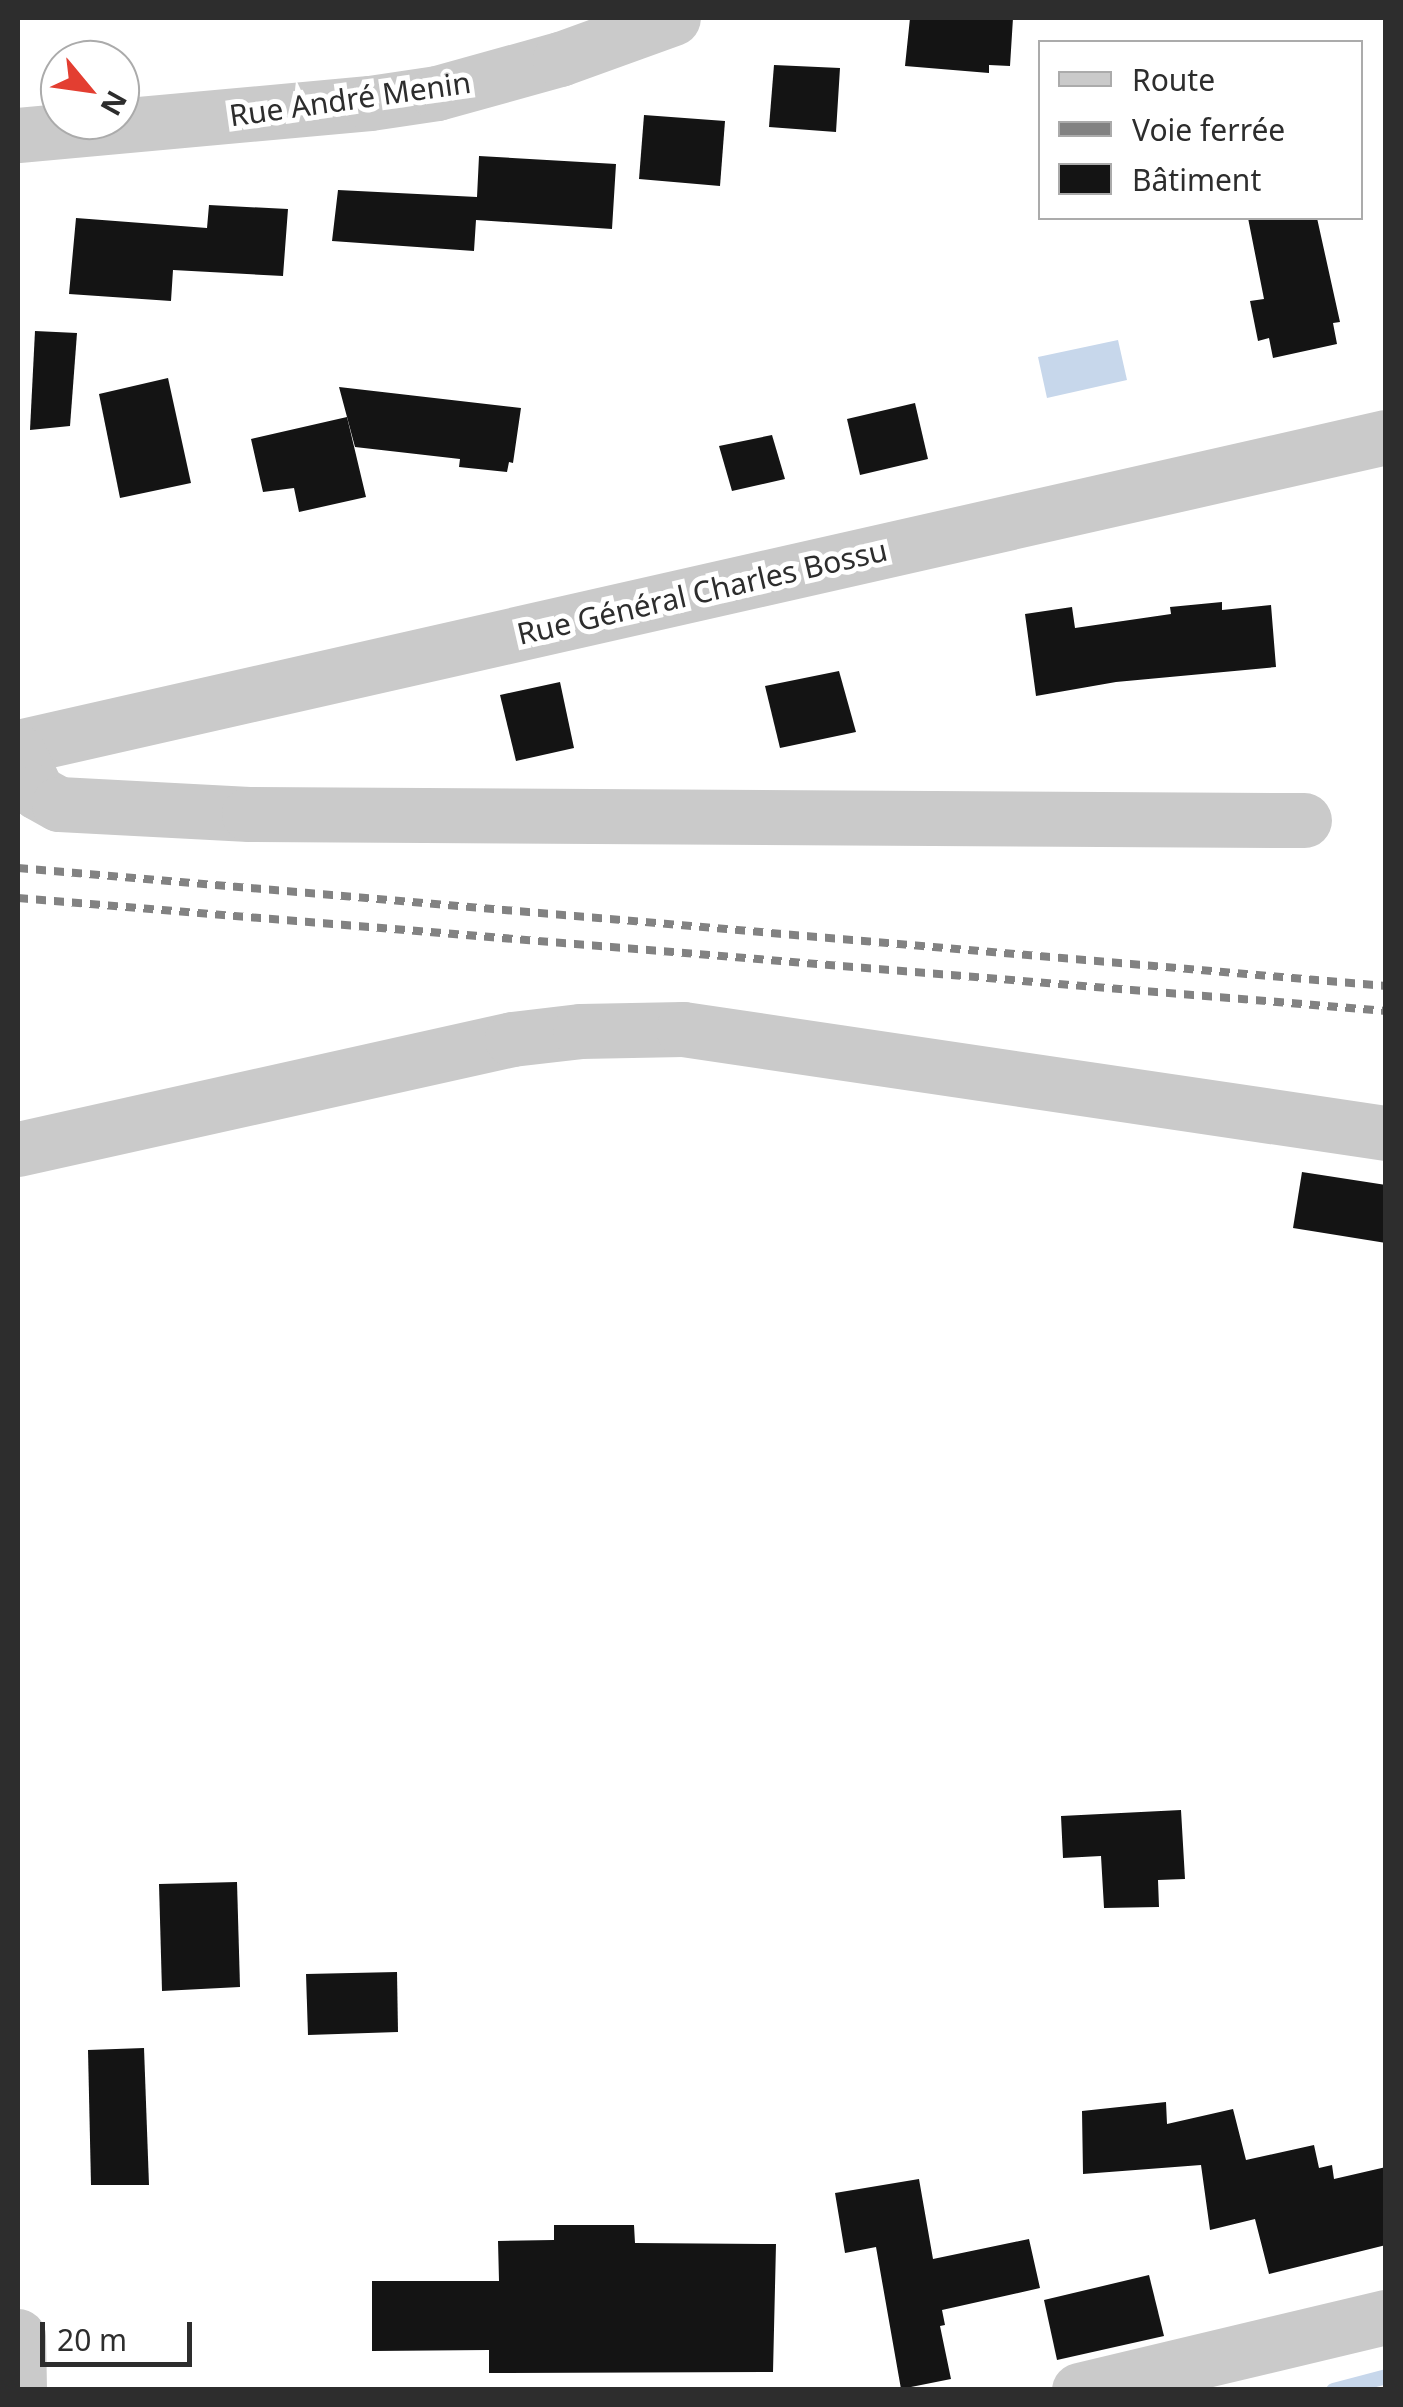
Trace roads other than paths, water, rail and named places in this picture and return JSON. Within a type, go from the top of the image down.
[{"type":"street","name":"Rue André Menin","points":[[18,136],[370,103],[438,92],[560,60],[673,18]]},
{"type":"street","name":"Rue Général Charles Bossu","points":[[18,750],[1386,438]]},
{"type":"street","points":[[18,750],[37,792],[59,804],[249,814],[1304,820]]},
{"type":"street","points":[[18,1149],[512,1039],[580,1031],[683,1029],[1386,1133]]},
{"type":"street","points":[[1079,2390],[1386,2317]]},
{"type":"street","points":[[18,2336],[19,2390]]},
{"type":"water","points":[[1118,340],[1127,380],[1047,398],[1038,357]]},
{"type":"waterway","points":[[1333,2390],[1386,2376]]},
{"type":"railway","points":[[18,868],[1386,986]]},
{"type":"railway","points":[[18,898],[1386,1011]]}]
